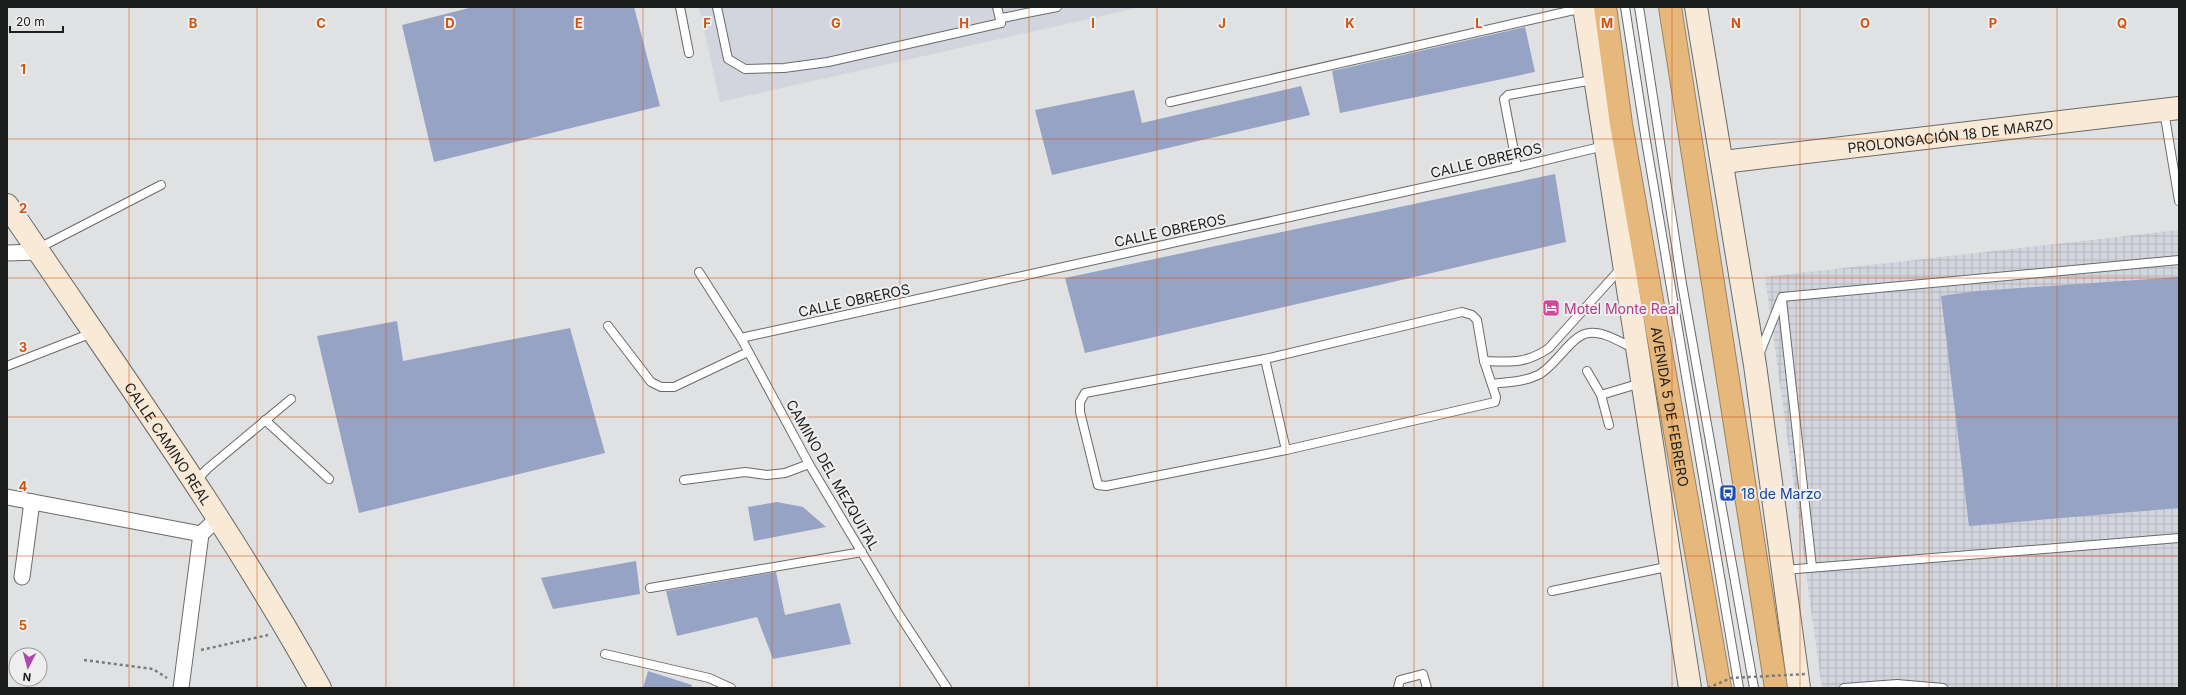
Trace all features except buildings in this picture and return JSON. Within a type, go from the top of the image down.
[{"type":"highway","name":"AVENIDA 5 DE FEBRERO","points":[[1591,7],[1623,132],[1720,688]]},
{"type":"highway","points":[[1670,7],[1776,688]]},
{"type":"main road","name":"AVENIDA 5 DE FEBRERO","points":[[1591,7],[1594,80],[1644,382],[1690,688]]},
{"type":"main road","points":[[1696,7],[1723,162],[1755,365],[1782,570],[1803,681]]},
{"type":"main road","name":"PROLONGACIÓN 18 DE MARZO","points":[[1723,162],[2171,109]]},
{"type":"main road","name":"CALLE CAMINO REAL","points":[[7,205],[195,481],[288,631],[320,688]]},
{"type":"street","points":[[7,253],[38,251]]},
{"type":"street","points":[[7,497],[201,534]]},
{"type":"street","points":[[22,577],[32,502]]},
{"type":"street","points":[[181,687],[201,534],[218,518]]},
{"type":"lane","points":[[680,7],[689,52]]},
{"type":"lane","points":[[716,7],[728,59],[745,69],[784,68],[828,62],[1001,23]]},
{"type":"lane","points":[[997,7],[1001,23]]},
{"type":"lane","points":[[1001,23],[1002,18],[1057,7]]},
{"type":"lane","points":[[1170,102],[1591,7]]},
{"type":"lane","points":[[1625,7],[1646,142],[1739,688]]},
{"type":"lane","points":[[1639,7],[1682,284],[1754,688]]},
{"type":"lane","points":[[1517,167],[1504,99],[1508,95],[1594,80]]},
{"type":"lane","points":[[2171,109],[2179,201]]},
{"type":"lane","name":"CALLE OBREROS","points":[[741,338],[1517,167],[1604,146]]},
{"type":"lane","points":[[38,251],[161,185]]},
{"type":"lane","points":[[1782,297],[2179,260]]},
{"type":"lane","points":[[1484,361],[1515,362],[1535,358],[1544,351],[1625,263]]},
{"type":"lane","name":"CAMINO DEL MEZQUITAL","points":[[699,272],[741,338],[810,464],[862,552],[947,688]]},
{"type":"lane","points":[[1755,365],[1782,297]]},
{"type":"lane","points":[[1782,297],[1812,567]]},
{"type":"lane","points":[[1462,312],[1472,315],[1477,320],[1484,361],[1496,397],[1495,402],[1286,450],[1106,486],[1098,485],[1080,412],[1080,402],[1085,393],[1265,359],[1462,312]]},
{"type":"lane","points":[[608,326],[651,382],[661,387],[674,387],[748,352]]},
{"type":"lane","points":[[7,366],[93,332]]},
{"type":"lane","points":[[1492,384],[1537,376],[1554,363],[1578,336],[1589,332],[1603,335],[1639,351]]},
{"type":"lane","points":[[1265,359],[1286,450]]},
{"type":"lane","points":[[1587,371],[1601,394],[1608,425]]},
{"type":"lane","points":[[1601,394],[1644,382]]},
{"type":"lane","points":[[195,481],[207,469],[291,399]]},
{"type":"lane","points":[[265,420],[329,479]]},
{"type":"lane","points":[[684,480],[745,472],[767,475],[785,473],[810,464]]},
{"type":"lane","points":[[1782,570],[2179,538]]},
{"type":"lane","points":[[650,588],[862,552]]},
{"type":"lane","points":[[1552,591],[1671,566]]},
{"type":"lane","points":[[605,654],[709,678],[731,688]]},
{"type":"lane","points":[[1398,688],[1400,680],[1423,674],[1427,688]]},
{"type":"lane","points":[[1844,688],[1897,684],[1943,688]]},
{"type":"path","points":[[186,654],[288,631]]},
{"type":"path","points":[[84,660],[153,669],[181,687]]},
{"type":"path","points":[[1708,688],[1731,678],[1803,681]]},
{"type":"shaded area","points":[[699,7],[1141,7],[720,102]]},
{"type":"shaded area","points":[[2179,230],[2179,688],[1822,688],[1765,277]]},
{"type":"place","name":"Motel Monte Real","points":[[1551,308]]},
{"type":"place","name":"18 de Marzo","points":[[1728,493]]}]
